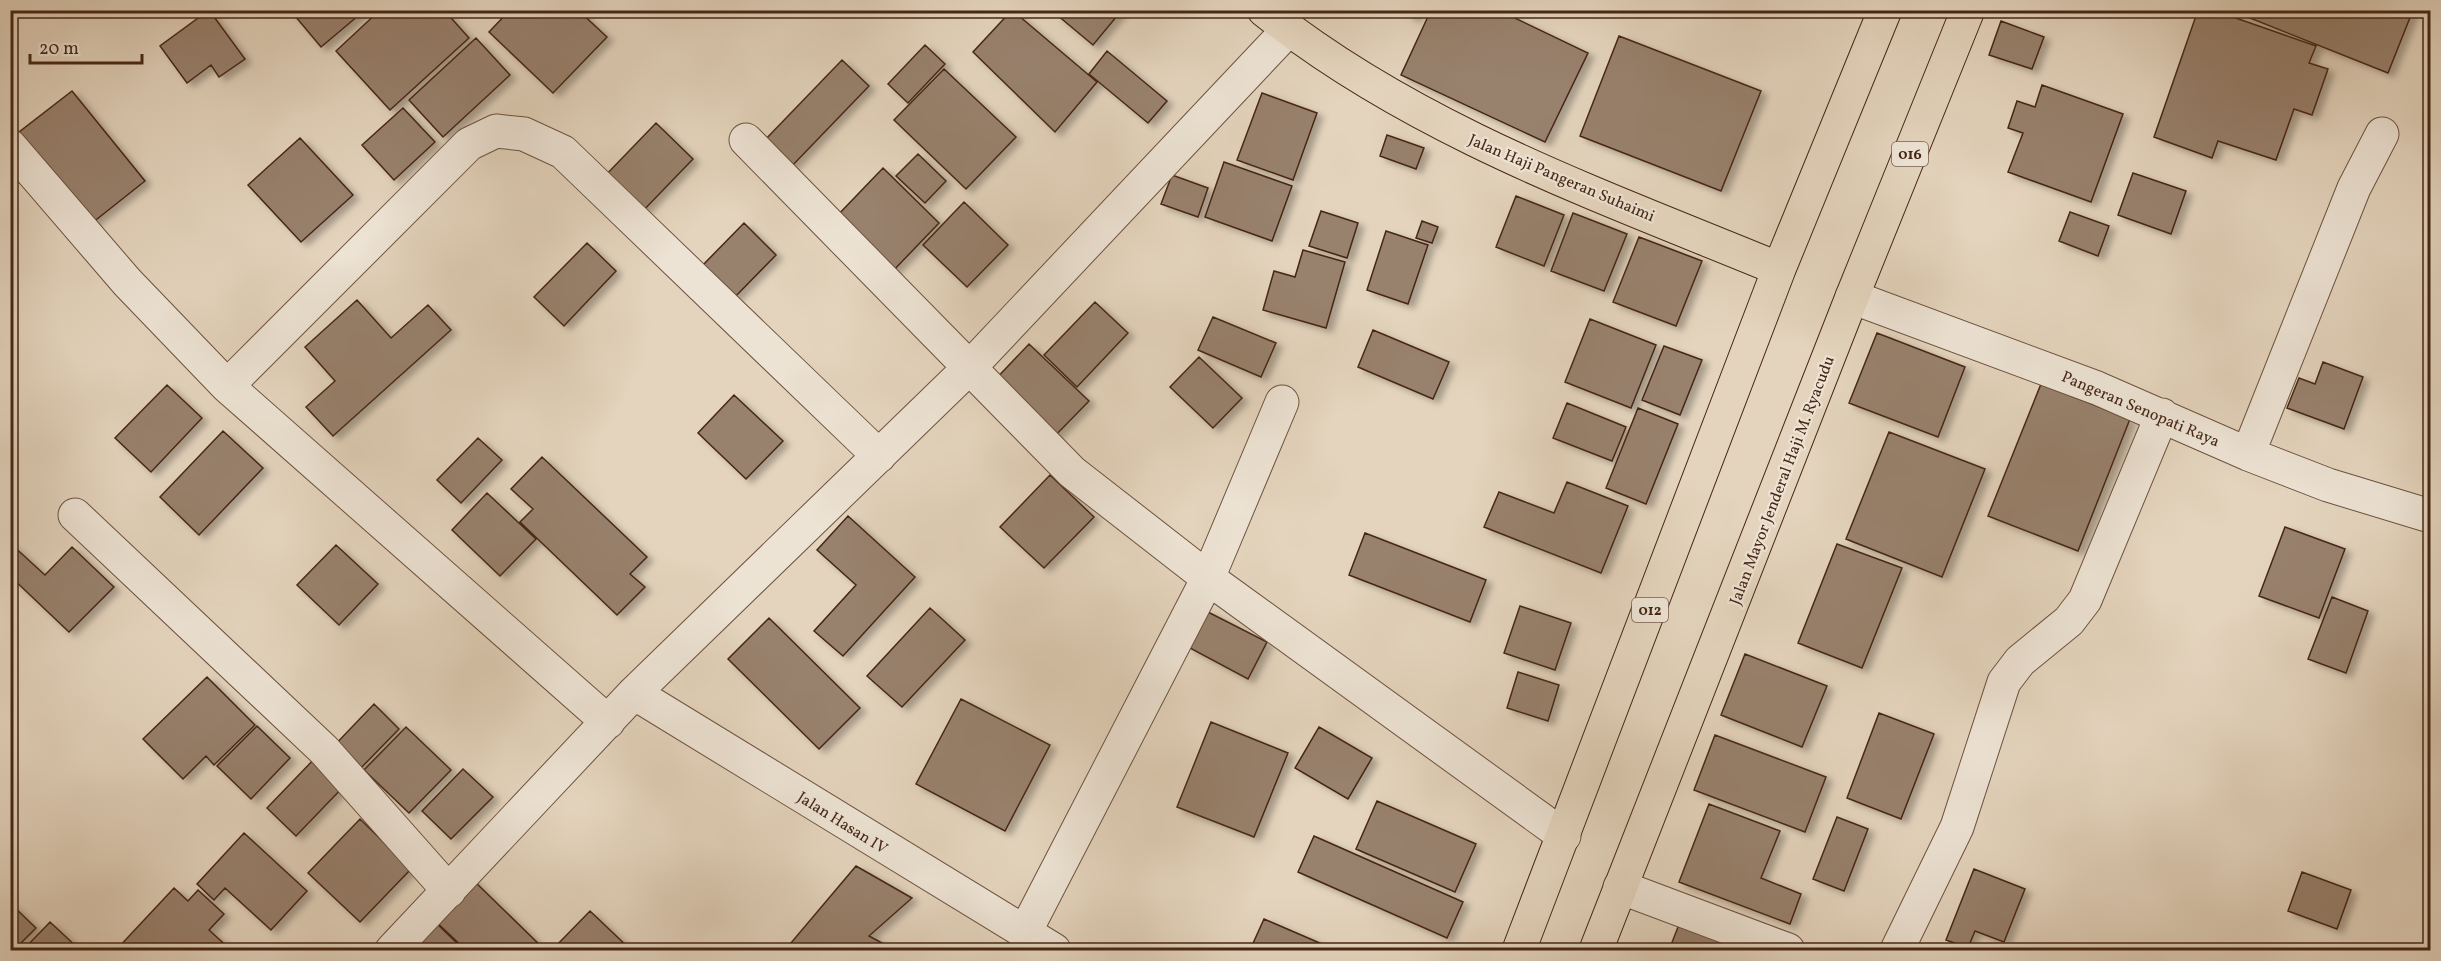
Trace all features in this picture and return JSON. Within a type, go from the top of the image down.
[{"type":"main road","points":[[1779,269],[1885,10]]},
{"type":"main road","name":"Jalan Mayor Jenderal Haji M. Ryacudu","points":[[1596,951],[1852,297],[1968,10]]},
{"type":"main road","name":"Jalan Haji Pangeran Suhaimi","points":[[1276,20],[1398,101],[1509,158],[1779,269]]},
{"type":"main road","name":"012","points":[[1519,951],[1779,269]]},
{"type":"street","points":[[392,951],[634,693],[970,367],[1276,20]]},
{"type":"street","points":[[227,386],[469,144],[496,130],[524,134],[563,152],[879,456]]},
{"type":"street","points":[[2248,454],[2354,188],[2382,134]]},
{"type":"street","points":[[746,140],[1072,472],[1208,578],[1564,836]]},
{"type":"street","points":[[10,146],[127,282],[227,386],[608,722]]},
{"type":"street","name":"Pangeran Senopati Raya","points":[[1852,297],[2162,415],[2248,454],[2328,485],[2430,516]]},
{"type":"street","points":[[1024,934],[1208,578],[1282,402]]},
{"type":"street","points":[[1897,951],[1957,827],[2004,682],[2020,661],[2069,621],[2085,600],[2162,415]]},
{"type":"street","points":[[75,515],[324,750],[449,891]]},
{"type":"street","name":"Jalan Hasan IV","points":[[634,693],[1054,951]]},
{"type":"street","points":[[1620,887],[1788,951]]},
{"type":"building","points":[[209,10],[245,59],[219,77],[211,65],[187,83],[160,46]]},
{"type":"building","points":[[290,10],[365,10],[321,47]]},
{"type":"building","points":[[380,10],[444,10],[469,38],[390,110],[336,51]]},
{"type":"building","points":[[510,10],[578,10],[607,37],[553,93],[489,32]]},
{"type":"building","points":[[1012,10],[1097,82],[1055,132],[973,52]]},
{"type":"building","points":[[1061,10],[1122,10],[1093,45],[1057,15]]},
{"type":"building","points":[[1403,10],[1419,10],[1414,18]]},
{"type":"building","points":[[1431,10],[1498,10],[1588,53],[1545,142],[1401,75]]},
{"type":"building","points":[[2198,10],[2213,10],[2316,46],[2309,63],[2328,69],[2312,115],[2294,109],[2276,160],[2218,141],[2212,158],[2154,137]]},
{"type":"building","points":[[2230,10],[2413,10],[2388,73]]},
{"type":"building","points":[[2001,21],[2044,37],[2032,69],[1989,55]]},
{"type":"building","points":[[1619,36],[1761,91],[1721,191],[1580,136]]},
{"type":"building","points":[[476,38],[510,75],[443,137],[409,100]]},
{"type":"building","points":[[925,45],[945,64],[908,103],[888,84]]},
{"type":"building","points":[[1107,51],[1167,101],[1148,123],[1089,74]]},
{"type":"building","points":[[842,60],[869,86],[790,168],[763,142]]},
{"type":"building","points":[[944,69],[1016,137],[966,189],[894,120]]},
{"type":"building","points":[[2042,85],[2123,114],[2091,202],[2008,172],[2023,133],[2008,128],[2017,101],[2035,107]]},
{"type":"building","points":[[72,91],[145,181],[87,227],[14,136]]},
{"type":"building","points":[[1262,93],[1317,113],[1293,180],[1237,160]]},
{"type":"building","points":[[403,108],[435,142],[394,180],[362,145]]},
{"type":"building","points":[[656,123],[693,159],[639,215],[602,179]]},
{"type":"building","points":[[1387,135],[1424,148],[1416,169],[1380,156]]},
{"type":"building","points":[[300,138],[353,195],[301,242],[248,185]]},
{"type":"building","points":[[918,154],[946,181],[925,203],[896,176]]},
{"type":"building","points":[[1224,162],[1292,186],[1272,241],[1205,217]]},
{"type":"building","points":[[883,168],[939,223],[892,272],[835,218]]},
{"type":"building","points":[[2133,173],[2186,191],[2171,234],[2118,215]]},
{"type":"building","points":[[1172,175],[1208,188],[1198,217],[1161,204]]},
{"type":"building","points":[[1516,196],[1564,215],[1544,266],[1496,247]]},
{"type":"building","points":[[964,202],[1008,245],[967,287],[923,245]]},
{"type":"building","points":[[1321,211],[1358,223],[1347,258],[1309,246]]},
{"type":"building","points":[[2070,212],[2109,226],[2098,256],[2059,241]]},
{"type":"building","points":[[1573,213],[1627,234],[1604,291],[1551,271]]},
{"type":"building","points":[[1422,221],[1438,227],[1432,243],[1416,238]]},
{"type":"building","points":[[744,223],[776,255],[733,299],[700,268]]},
{"type":"building","points":[[1386,231],[1428,245],[1408,304],[1367,290]]},
{"type":"building","points":[[1639,237],[1702,261],[1676,326],[1613,302]]},
{"type":"building","points":[[587,243],[616,271],[564,326],[534,297]]},
{"type":"building","points":[[1303,250],[1345,262],[1326,328],[1263,310],[1274,271],[1295,277]]},
{"type":"building","points":[[357,300],[391,338],[428,305],[451,330],[333,436],[306,407],[335,381],[305,347]]},
{"type":"building","points":[[1095,302],[1128,333],[1077,387],[1044,355]]},
{"type":"building","points":[[1213,317],[1276,343],[1261,377],[1198,350]]},
{"type":"building","points":[[1590,319],[1656,345],[1631,408],[1565,382]]},
{"type":"building","points":[[1373,330],[1449,362],[1433,399],[1358,367]]},
{"type":"building","points":[[1877,333],[1965,367],[1938,437],[1849,403]]},
{"type":"building","points":[[1029,344],[1089,401],[1051,440],[991,384]]},
{"type":"building","points":[[1664,346],[1702,360],[1680,415],[1642,400]]},
{"type":"building","points":[[1199,357],[1242,398],[1213,428],[1170,387]]},
{"type":"building","points":[[2323,362],[2363,377],[2344,429],[2287,408],[2299,378],[2315,384]]},
{"type":"building","points":[[2041,384],[2130,419],[2078,551],[1988,516]]},
{"type":"building","points":[[167,385],[202,418],[151,472],[115,438]]},
{"type":"building","points":[[734,395],[783,441],[746,479],[698,433]]},
{"type":"building","points":[[1567,403],[1626,427],[1612,461],[1553,438]]},
{"type":"building","points":[[1638,408],[1678,424],[1646,504],[1606,488]]},
{"type":"building","points":[[223,431],[263,468],[199,535],[160,497]]},
{"type":"building","points":[[1889,432],[1985,469],[1942,577],[1846,539]]},
{"type":"building","points":[[478,438],[502,460],[461,503],[437,480]]},
{"type":"building","points":[[542,457],[647,557],[630,574],[645,587],[617,615],[520,522],[533,509],[511,489]]},
{"type":"building","points":[[1050,475],[1094,517],[1044,568],[1000,527]]},
{"type":"building","points":[[1567,482],[1628,506],[1601,573],[1484,527],[1499,492],[1554,513]]},
{"type":"building","points":[[487,493],[536,539],[500,576],[452,530]]},
{"type":"building","points":[[848,516],[915,577],[843,656],[814,631],[856,585],[817,550]]},
{"type":"building","points":[[2285,527],[2345,549],[2319,618],[2259,596]]},
{"type":"building","points":[[1365,533],[1486,580],[1470,622],[1349,575]]},
{"type":"building","points":[[10,543],[45,575],[72,547],[114,587],[69,632],[10,576]]},
{"type":"building","points":[[1837,544],[1902,568],[1862,668],[1798,643]]},
{"type":"building","points":[[336,545],[378,584],[339,625],[297,585]]},
{"type":"building","points":[[2332,597],[2368,611],[2346,673],[2308,659]]},
{"type":"building","points":[[1520,606],[1571,623],[1555,670],[1504,653]]},
{"type":"building","points":[[930,608],[965,640],[902,707],[867,676]]},
{"type":"building","points":[[1206,611],[1267,642],[1248,679],[1188,647]]},
{"type":"building","points":[[769,618],[860,708],[819,749],[728,659]]},
{"type":"building","points":[[1745,654],[1827,686],[1802,747],[1721,715]]},
{"type":"building","points":[[1518,672],[1559,685],[1548,721],[1507,708]]},
{"type":"building","points":[[207,677],[255,725],[214,765],[206,756],[183,779],[143,739]]},
{"type":"building","points":[[961,699],[1050,745],[1005,831],[916,784]]},
{"type":"building","points":[[374,704],[399,729],[356,773],[331,749]]},
{"type":"building","points":[[1879,713],[1934,734],[1901,819],[1847,798]]},
{"type":"building","points":[[1211,722],[1288,753],[1254,837],[1177,807]]},
{"type":"building","points":[[257,726],[290,758],[251,799],[217,766]]},
{"type":"building","points":[[406,727],[451,770],[409,813],[364,770]]},
{"type":"building","points":[[1319,727],[1372,758],[1348,799],[1295,768]]},
{"type":"building","points":[[1715,735],[1826,777],[1805,832],[1694,790]]},
{"type":"building","points":[[318,755],[347,783],[296,836],[267,808]]},
{"type":"building","points":[[463,769],[493,797],[451,839],[422,811]]},
{"type":"building","points":[[1377,801],[1476,844],[1455,892],[1356,849]]},
{"type":"building","points":[[1709,804],[1780,831],[1761,878],[1801,894],[1790,924],[1679,882]]},
{"type":"building","points":[[1837,817],[1868,829],[1844,891],[1813,879]]},
{"type":"building","points":[[360,819],[411,869],[360,922],[308,873]]},
{"type":"building","points":[[244,833],[307,891],[271,930],[225,888],[214,900],[197,884]]},
{"type":"building","points":[[1314,836],[1463,902],[1447,938],[1298,872]]},
{"type":"building","points":[[856,866],[912,898],[869,936],[895,950],[785,950]]},
{"type":"building","points":[[1974,869],[2025,889],[2004,942],[1975,931],[1968,948],[1946,940]]},
{"type":"building","points":[[2302,872],[2351,890],[2337,929],[2288,911]]},
{"type":"building","points":[[470,877],[545,950],[466,950],[431,917]]},
{"type":"building","points":[[174,888],[188,901],[198,890],[224,914],[209,930],[231,950],[116,950]]},
{"type":"building","points":[[10,903],[36,928],[14,950],[10,950]]},
{"type":"building","points":[[590,911],[631,950],[552,950]]},
{"type":"building","points":[[1264,919],[1336,950],[1250,950]]},
{"type":"building","points":[[433,920],[464,950],[403,950]]},
{"type":"building","points":[[50,922],[80,950],[23,950]]},
{"type":"building","points":[[1680,922],[1754,950],[1669,950]]}]
